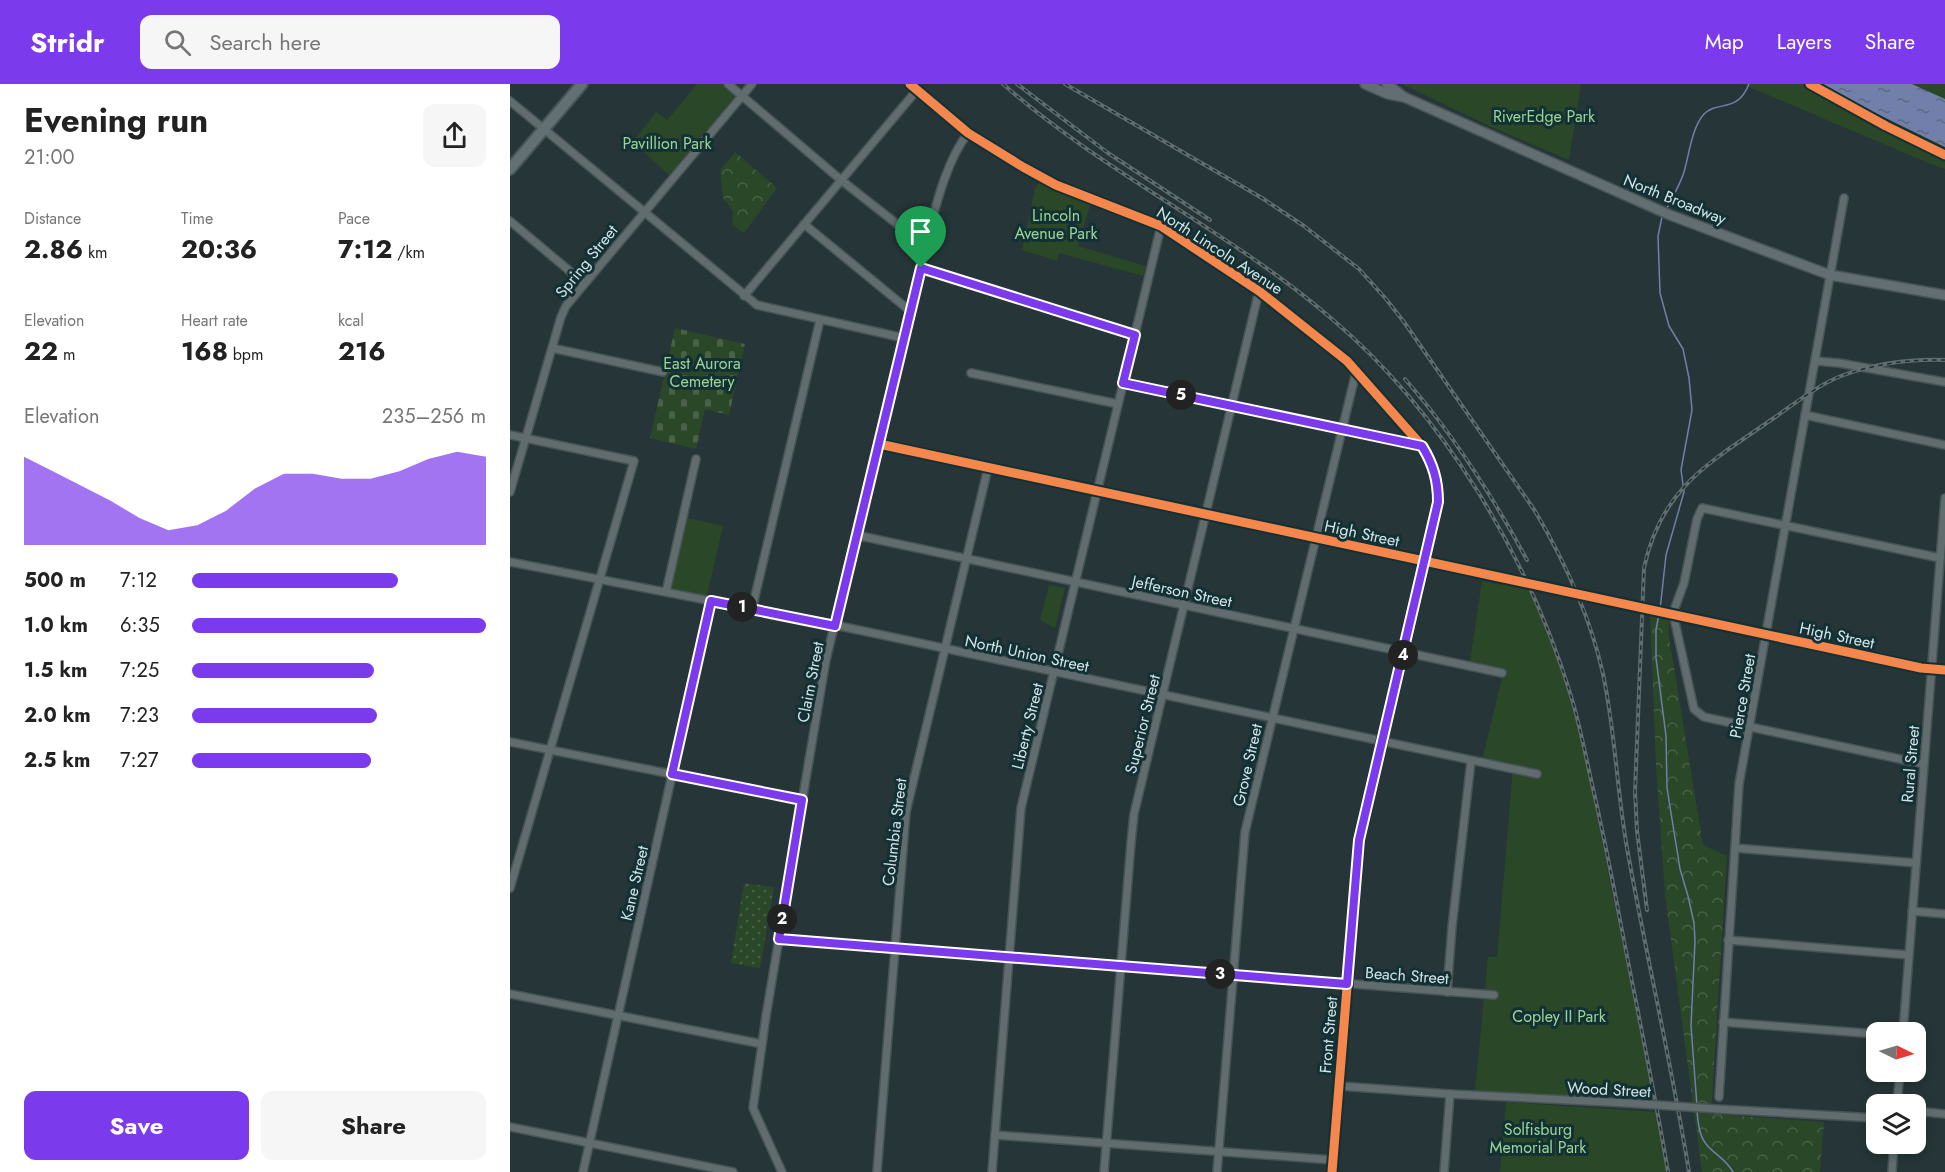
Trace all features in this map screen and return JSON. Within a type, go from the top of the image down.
[{"type":"main road","points":[[510,169],[582,84]]},
{"type":"main road","name":"North Broadway","points":[[1365,84],[1388,94],[1404,97],[1670,215],[1830,275],[1945,296]]},
{"type":"main road","name":"North Broadway","points":[[1387,84],[1404,97]]},
{"type":"street","points":[[729,84],[841,180],[925,246]]},
{"type":"street","name":"Spring Street","points":[[510,492],[564,310],[584,283],[752,84]]},
{"type":"street","name":"North Lincoln Avenue","points":[[910,84],[968,133],[1023,167],[1056,185],[1161,226],[1259,291],[1347,362],[1422,446]]},
{"type":"street","points":[[744,296],[916,90]]},
{"type":"street","points":[[510,101],[744,296],[758,305],[904,338]]},
{"type":"street","name":"Claim Street","points":[[782,1172],[753,1108],[825,670],[925,246],[942,187],[957,151],[968,133]]},
{"type":"street","name":"Pierce Street","points":[[1719,1097],[1739,784],[1844,198]]},
{"type":"street","points":[[510,221],[584,283]]},
{"type":"street","points":[[804,224],[910,311]]},
{"type":"street","name":"Liberty Street","points":[[992,1172],[1019,819],[1161,226]]},
{"type":"street","points":[[921,268],[1135,335]]},
{"type":"street","name":"Superior Street","points":[[1104,1172],[1133,821],[1259,291]]},
{"type":"street","points":[[752,609],[820,320]]},
{"type":"street","points":[[552,348],[663,372]]},
{"type":"street","points":[[1816,360],[1945,382]]},
{"type":"street","name":"Grove Street","points":[[1217,1172],[1245,832],[1356,372]]},
{"type":"street","points":[[971,373],[1118,404]]},
{"type":"street","points":[[1123,383],[1422,446]]},
{"type":"street","points":[[1805,415],[1945,446]]},
{"type":"street","points":[[510,435],[634,461],[510,888]]},
{"type":"street","name":"High Street","points":[[879,444],[1767,635],[1945,670]]},
{"type":"street","name":"Front Street","points":[[1332,1172],[1359,840],[1425,561],[1438,495],[1436,474],[1422,446]]},
{"type":"street","points":[[666,592],[696,459]]},
{"type":"street","name":"Columbia Street","points":[[877,1172],[908,804],[988,468]]},
{"type":"street","name":"Rural Street","points":[[1904,1022],[1945,498]]},
{"type":"street","points":[[1923,764],[1704,717],[1694,709],[1673,613],[1684,582],[1697,519],[1702,508],[1940,558]]},
{"type":"street","name":"Jefferson Street","points":[[856,535],[1502,673]]},
{"type":"street","name":"North Union Street","points":[[510,562],[835,626],[1537,774]]},
{"type":"street","name":"Kane Street","points":[[583,1172],[711,601]]},
{"type":"street","points":[[510,742],[802,800]]},
{"type":"street","points":[[1447,992],[1470,761]]},
{"type":"street","points":[[1735,848],[1916,863]]},
{"type":"street","points":[[1912,911],[1945,914]]},
{"type":"street","name":"Beach Street","points":[[779,939],[1494,995]]},
{"type":"street","points":[[1728,940],[1909,955]]},
{"type":"street","points":[[510,994],[762,1044]]},
{"type":"street","points":[[1723,1022],[1866,1033]]},
{"type":"street","name":"Wood Street","points":[[1339,1086],[1866,1117]]},
{"type":"street","points":[[1444,1172],[1450,1094]]},
{"type":"street","points":[[1926,1112],[1945,1114]]},
{"type":"street","points":[[510,1127],[733,1172]]},
{"type":"street","points":[[995,1134],[1333,1160]]},
{"type":"street","points":[[1892,1172],[1893,1154]]},
{"type":"green space","name":"Pavillion Park","points":[[697,84],[721,84],[735,96],[669,175],[633,142],[656,112],[667,120]]},
{"type":"green space","name":"RiverEdge Park","points":[[1402,84],[1581,84],[1569,160],[1489,126]]},
{"type":"green space","points":[[1742,84],[1817,84],[1945,144],[1945,169],[1933,165]]},
{"type":"green space","points":[[1912,84],[1945,84],[1945,99]]},
{"type":"green space","points":[[735,152],[777,188],[744,233],[732,225],[733,211],[723,198],[720,170]]},
{"type":"green space","name":"Lincoln Avenue Park","points":[[1039,182],[1090,205],[1078,246],[1146,266],[1143,276],[1059,253],[1057,261],[1022,250],[1035,188]]},
{"type":"green space","name":"East Aurora Cemetery","points":[[675,328],[745,344],[729,415],[705,409],[696,449],[650,438]]},
{"type":"green space","points":[[684,517],[723,526],[706,600],[667,590]]},
{"type":"green space","name":"Copley II Park","points":[[1482,581],[1531,590],[1560,666],[1581,736],[1653,1098],[1475,1091],[1488,957],[1497,957],[1513,767],[1482,760],[1504,670],[1470,661]]},
{"type":"green space","points":[[1049,585],[1065,588],[1055,628],[1040,620]]},
{"type":"green space","points":[[1650,615],[1670,620],[1668,631],[1703,845],[1727,856],[1711,1114],[1824,1122],[1820,1172],[1702,1172],[1665,894],[1656,765]]},
{"type":"green space","points":[[744,883],[774,887],[760,968],[731,963]]},
{"type":"green space","name":"Solfisburg Memorial Park","points":[[1506,1102],[1656,1112],[1667,1172],[1500,1172]]},
{"type":"water","points":[[1816,84],[1912,84],[1945,99],[1945,147]]},
{"type":"waterway","points":[[1666,210],[1682,177],[1700,120],[1709,110],[1739,99],[1749,84]]},
{"type":"waterway","points":[[1660,610],[1666,555],[1684,492],[1681,470],[1692,410],[1683,349],[1669,326],[1660,293],[1658,236],[1662,217]]},
{"type":"waterway","points":[[1659,614],[1656,630],[1656,658],[1666,736],[1667,788],[1680,869],[1694,923],[1691,1026],[1697,1106]]},
{"type":"waterway","points":[[1697,1111],[1699,1128],[1704,1140],[1733,1172]]},
{"type":"railway","points":[[1003,84],[1083,146],[1252,258],[1332,319],[1410,398],[1445,443],[1477,491],[1532,592],[1574,706],[1609,866],[1668,1172]]},
{"type":"railway","points":[[1017,84],[1108,153],[1210,220]]},
{"type":"railway","points":[[1065,84],[1262,198],[1304,226],[1359,269],[1404,322],[1535,511],[1584,610],[1598,652],[1611,720],[1625,836],[1689,1172]]},
{"type":"railway","points":[[1647,910],[1637,831],[1635,792],[1644,568],[1662,517],[1675,497],[1708,465],[1823,385],[1841,376],[1879,365],[1919,360],[1945,360]]},
{"type":"railway","points":[[1405,379],[1440,422],[1471,466],[1527,560]]},
{"type":"cycle path","points":[[910,84],[968,133],[1023,167],[1056,185],[1161,226],[1259,291],[1347,361],[1422,446],[1432,466],[1436,479],[1438,502],[1359,840],[1332,1172]]},
{"type":"cycle path","points":[[1810,84],[1945,155]]},
{"type":"cycle path","points":[[879,444],[1921,668],[1945,670]]},
{"type":"route","points":[[921,268],[1135,335],[1123,383],[1422,446],[1431,461],[1436,474],[1438,502],[1359,840],[1347,984],[779,939],[802,800],[672,774],[711,601],[835,626],[921,268]]}]
